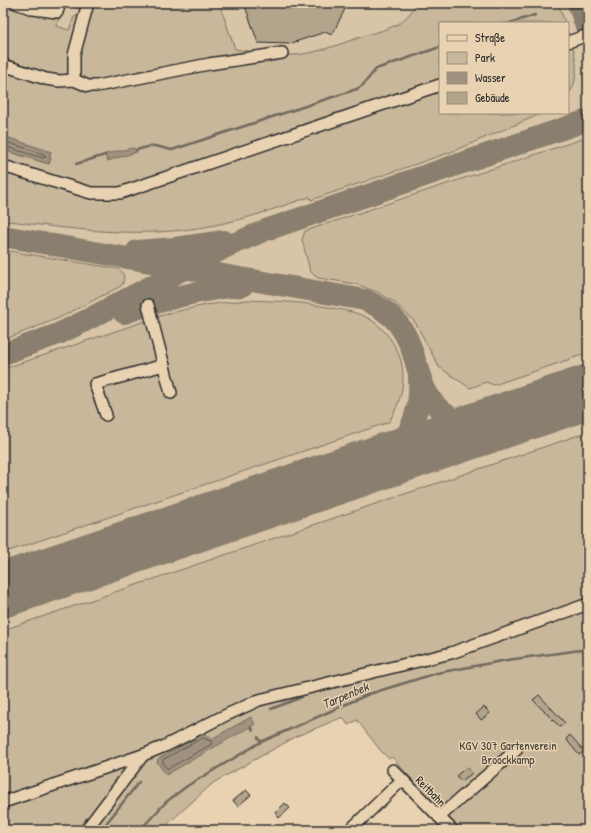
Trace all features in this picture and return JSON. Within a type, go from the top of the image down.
[{"type":"street","points":[[16,3],[33,9],[57,12],[59,6],[57,3]]},
{"type":"street","points":[[74,80],[74,56],[88,3]]},
{"type":"street","points":[[569,42],[588,35]]},
{"type":"street","points":[[3,65],[46,79],[59,81],[74,80],[88,86],[97,86],[209,64],[282,53]]},
{"type":"street","points":[[3,166],[91,193],[120,193],[439,85]]},
{"type":"street","points":[[148,305],[171,393]]},
{"type":"street","points":[[106,415],[95,384],[164,365]]},
{"type":"street","points":[[3,802],[143,755],[259,700],[451,653],[588,604]]},
{"type":"street","points":[[439,817],[516,750]]},
{"type":"street","points":[[86,830],[143,755]]},
{"type":"street","name":"Reitbahn","points":[[393,770],[452,830]]},
{"type":"street","points":[[350,830],[402,780]]},
{"type":"shaded area","points":[[3,3],[588,3],[588,634],[3,830]]},
{"type":"green space","points":[[3,3],[41,16],[49,14],[59,18],[56,26],[69,30],[74,17],[81,14],[82,10],[63,3],[85,3],[70,76],[65,80],[3,63]]},
{"type":"green space","points":[[90,3],[219,3],[235,49],[264,54],[120,81],[82,82],[75,69]]},
{"type":"green space","points":[[416,3],[558,3],[565,22],[439,22],[439,114],[541,114],[451,152],[311,200],[310,197],[250,217],[202,228],[174,231],[120,232],[3,221],[3,150],[49,164],[51,152],[3,136],[3,67],[79,86],[281,55],[314,52],[393,27],[405,19]]},
{"type":"green space","points":[[569,35],[576,64],[575,80],[569,93]]},
{"type":"green space","points":[[588,137],[588,353],[494,385],[486,382],[470,388],[439,367],[415,322],[394,302],[377,292],[356,284],[318,278],[310,271],[302,239],[305,231]]},
{"type":"green space","points":[[3,250],[119,269],[124,277],[123,282],[121,286],[59,318],[3,340]]},
{"type":"green space","points":[[246,300],[292,302],[314,305],[359,314],[376,323],[392,341],[398,352],[402,366],[402,391],[400,399],[389,422],[3,553],[3,369],[169,313],[206,305]]},
{"type":"green space","name":"KGV 307 Gartenverein Broockkamp","points":[[588,432],[588,830],[457,830],[392,757],[389,759],[380,750],[357,720],[348,725],[343,717],[297,736],[213,783],[161,830],[3,830],[3,630]]},
{"type":"water","points":[[3,136],[51,152],[49,164],[3,150]]},
{"type":"water","points":[[132,148],[137,152],[107,161],[105,154]]},
{"type":"water","points":[[251,717],[255,724],[166,775],[157,762],[158,759],[203,734],[213,738]]},
{"type":"building","points":[[244,3],[348,3],[332,35],[325,32],[289,44],[258,43]]},
{"type":"building","points":[[539,695],[565,723],[560,727],[533,700]]},
{"type":"building","points":[[484,707],[490,713],[481,720],[476,714]]},
{"type":"building","points":[[570,735],[584,751],[579,755],[566,739]]},
{"type":"building","points":[[467,767],[472,773],[462,781],[456,776]]},
{"type":"building","points":[[246,790],[251,795],[238,806],[233,801]]},
{"type":"building","points":[[285,803],[290,808],[279,818],[275,813]]},
{"type":"waterway","points":[[513,22],[535,15]]},
{"type":"waterway","points":[[136,150],[151,146],[172,150],[357,89],[363,85],[376,69],[439,47]]},
{"type":"waterway","points":[[76,164],[105,155]]},
{"type":"waterway","name":"Tarpenbek","points":[[140,830],[166,802],[187,786],[261,742],[369,694],[437,673],[507,660],[588,649]]},
{"type":"waterway","points":[[271,709],[302,697]]},
{"type":"waterway","name":"Tarpenbek","points":[[258,737],[261,742]]},
{"type":"waterway","points":[[101,830],[139,782]]},
{"type":"taxiway","points":[[578,3],[588,32]]},
{"type":"taxiway","points":[[3,354],[58,334],[224,248],[266,230],[588,120]]},
{"type":"taxiway","points":[[3,236],[365,300],[384,310],[399,325],[411,349],[424,386],[430,398],[438,408],[460,422],[477,425],[494,424]]},
{"type":"taxiway","points":[[137,251],[175,248],[224,241]]},
{"type":"taxiway","points":[[124,313],[182,296],[227,287],[242,286]]},
{"type":"taxiway","points":[[374,464],[393,452],[402,443],[407,434],[415,417],[419,398],[419,378]]},
{"type":"runway","points":[[3,590],[588,392]]}]
